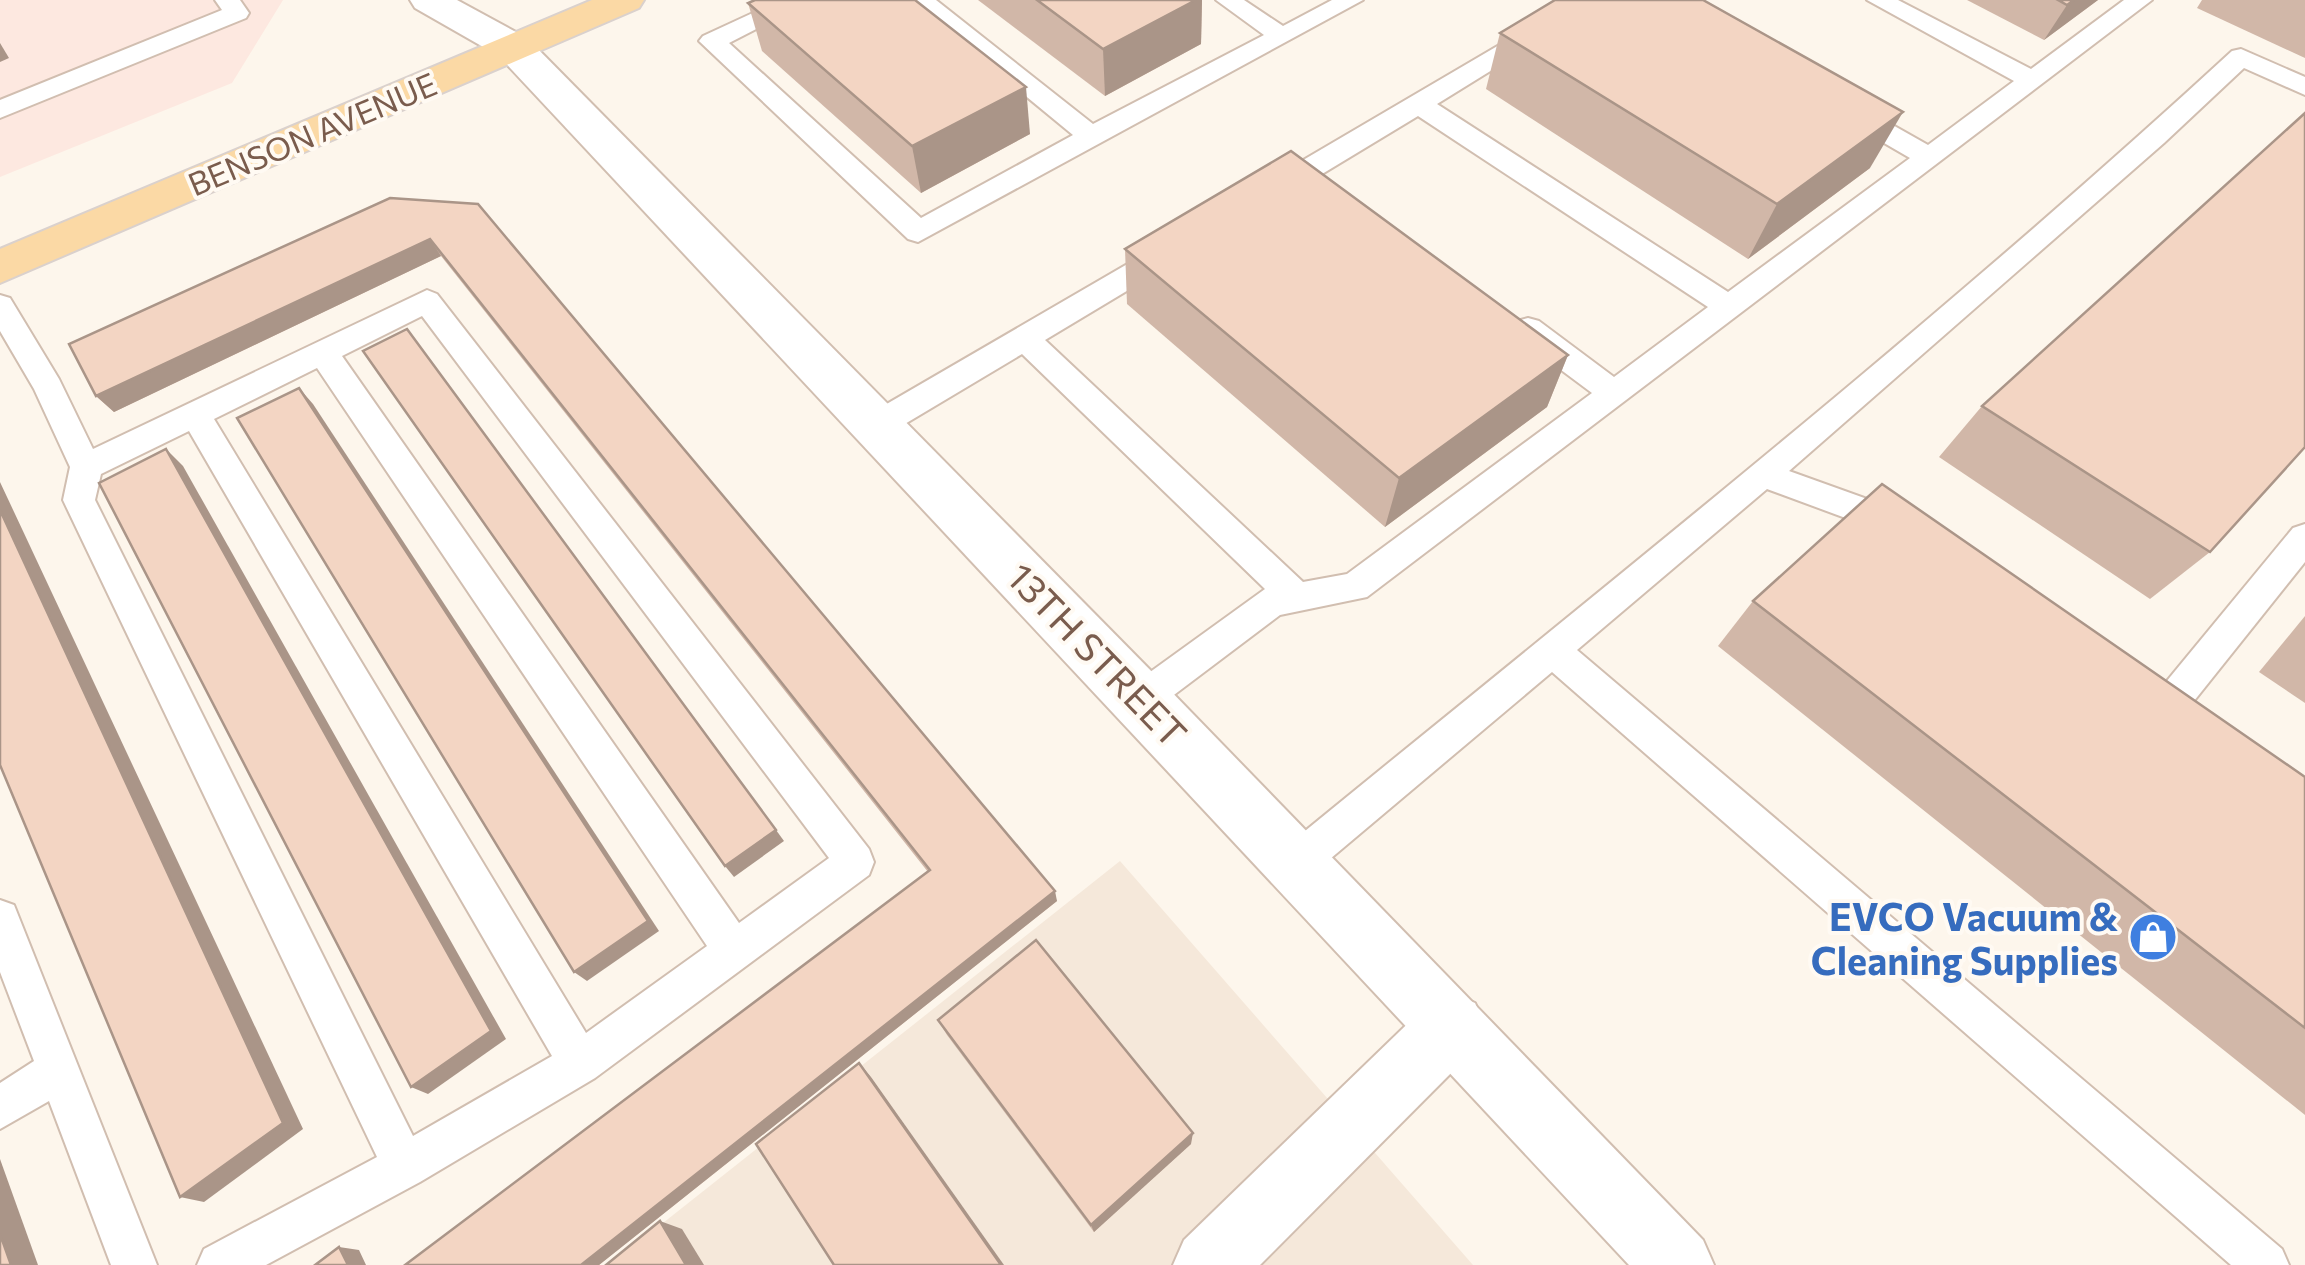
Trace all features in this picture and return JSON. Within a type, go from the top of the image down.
[{"type":"main road","name":"BENSON AVENUE","points":[[0,267],[507,24],[625,0]]},
{"type":"street","name":"13TH STREET","points":[[429,0],[507,24],[877,425],[1678,1265]]},
{"type":"street","points":[[1209,1265],[1452,1026]]},
{"type":"lane","points":[[0,110],[237,13],[227,0]]},
{"type":"lane","points":[[801,0],[712,41],[918,232],[1351,0]]},
{"type":"lane","points":[[921,0],[1091,136]]},
{"type":"lane","points":[[1228,0],[1282,36]]},
{"type":"lane","points":[[1243,208],[1593,0]]},
{"type":"lane","points":[[1879,0],[2032,80]]},
{"type":"lane","points":[[1141,698],[1270,602],[1355,587],[2140,0]]},
{"type":"lane","points":[[1297,862],[1762,474],[2155,138],[2241,58],[2305,87]]},
{"type":"lane","points":[[1826,98],[1930,158]]},
{"type":"lane","points":[[1418,104],[1729,307]]},
{"type":"lane","points":[[1310,168],[1342,192]]},
{"type":"lane","points":[[877,425],[1192,238]]},
{"type":"lane","points":[[86,468],[428,301],[855,862],[580,1064],[404,1166],[220,1265]]},
{"type":"lane","points":[[0,306],[48,387],[86,468],[79,500],[404,1166]]},
{"type":"lane","points":[[1502,310],[1614,393]]},
{"type":"lane","points":[[1024,338],[1296,597]]},
{"type":"lane","points":[[322,352],[734,950]]},
{"type":"lane","points":[[195,414],[580,1064]]},
{"type":"lane","points":[[1762,474],[1895,523],[1927,545]]},
{"type":"lane","points":[[2165,710],[2305,538]]},
{"type":"lane","points":[[1554,651],[2266,1265]]},
{"type":"lane","points":[[2133,688],[2196,731]]},
{"type":"lane","points":[[0,919],[134,1265]]},
{"type":"lane","points":[[0,1108],[58,1070]]},
{"type":"shaded area","points":[[0,0],[283,0],[232,83],[0,177]]},
{"type":"shaded area","points":[[1120,861],[1473,1265],[610,1265]]},
{"type":"building","points":[[915,0],[1026,87],[912,146],[748,3]]},
{"type":"building","points":[[1037,0],[1196,0],[1103,49]]},
{"type":"building","points":[[1555,0],[1703,0],[1903,112],[1777,204],[1500,33]]},
{"type":"building","points":[[2305,113],[2305,447],[2210,552],[1982,406]]},
{"type":"building","points":[[1291,151],[1568,355],[1399,478],[1125,249]]},
{"type":"building","points":[[390,198],[478,204],[1055,891],[581,1265],[405,1265],[930,870],[430,239],[96,396],[69,344]]},
{"type":"building","points":[[407,329],[776,830],[725,866],[363,351]]},
{"type":"building","points":[[299,388],[648,921],[574,972],[237,418]]},
{"type":"building","points":[[166,449],[491,1031],[411,1087],[99,483]]},
{"type":"building","points":[[1882,484],[2305,777],[2305,1028],[1753,601]]},
{"type":"building","points":[[0,510],[283,1123],[180,1197],[0,765]]},
{"type":"building","points":[[1036,940],[1193,1133],[1091,1225],[938,1020]]},
{"type":"building","points":[[859,1063],[1001,1265],[834,1265],[756,1144]]},
{"type":"building","points":[[660,1221],[686,1265],[606,1265]]},
{"type":"building","points":[[0,1234],[11,1265],[0,1265]]},
{"type":"building","points":[[339,1247],[348,1265],[315,1265]]},
{"type":"place","name":"EVCO Vacuum & Cleaning Supplies","points":[[2153,937]]}]
